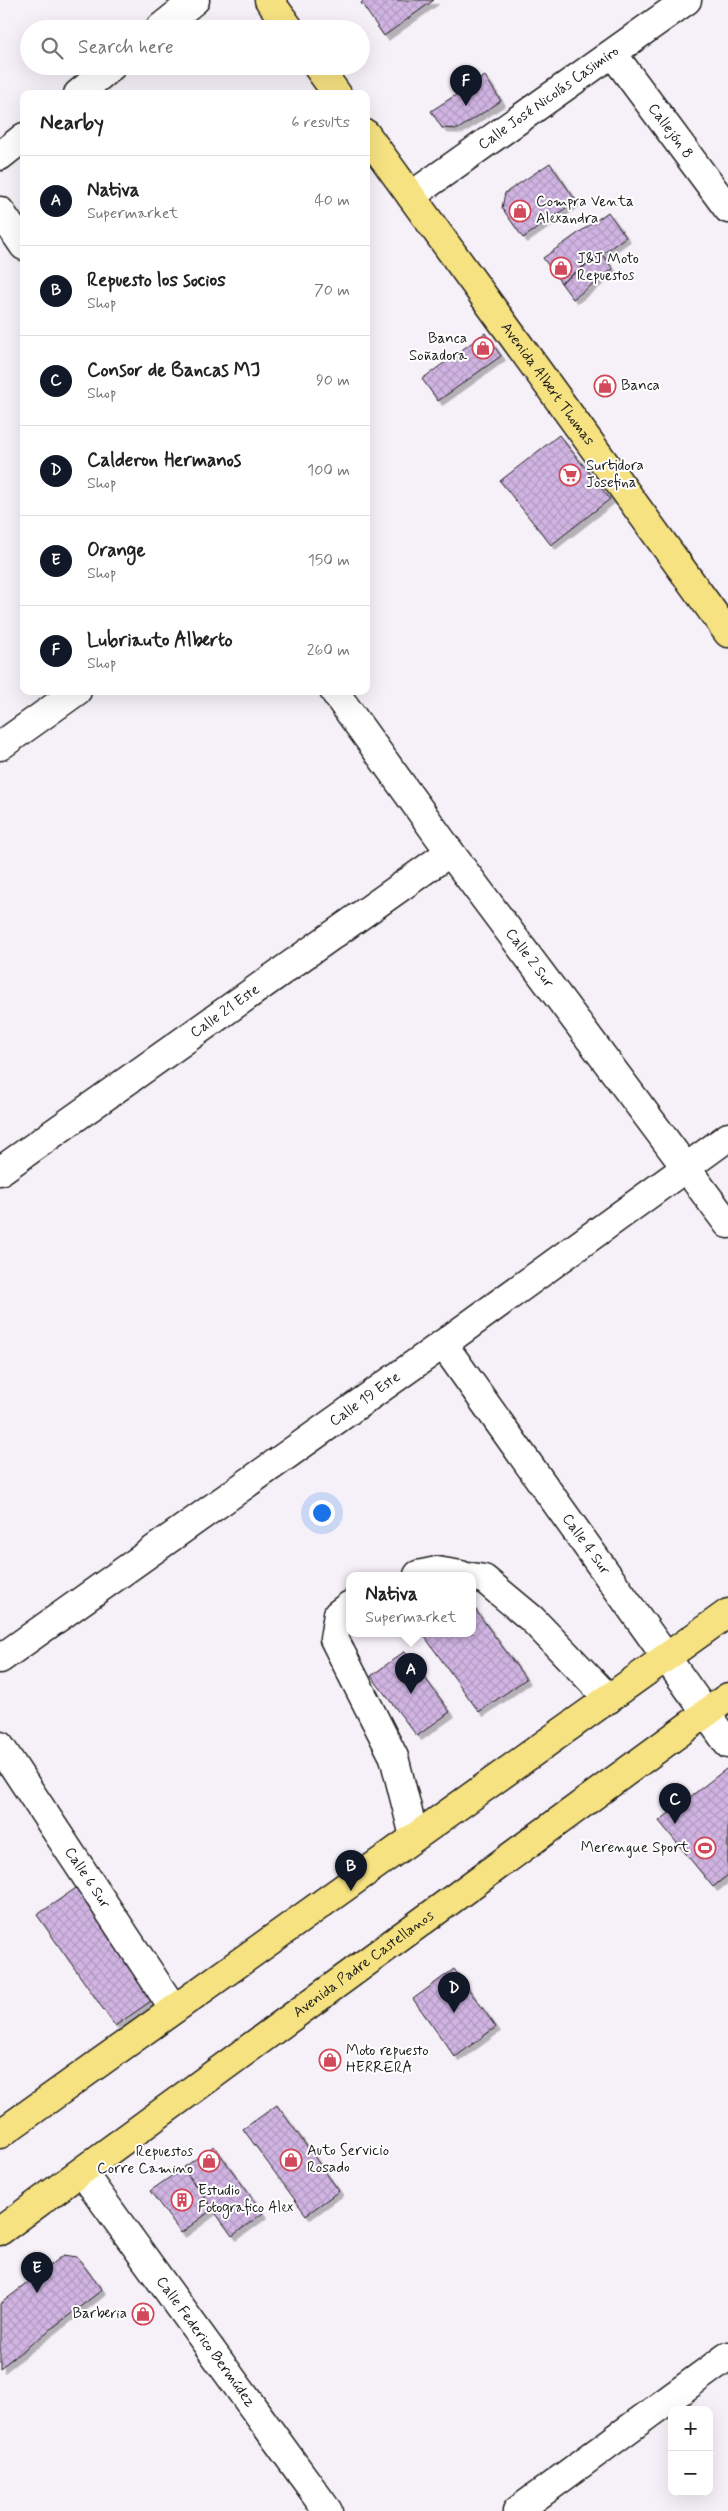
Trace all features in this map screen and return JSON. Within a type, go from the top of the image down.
[{"type":"main road","points":[[269,0],[283,20]]},
{"type":"main road","points":[[323,75],[334,90]]},
{"type":"main road","name":"Avenida Albert Thomas","points":[[370,140],[728,633]]},
{"type":"main road","points":[[0,2134],[173,2008],[665,1659],[728,1612]]},
{"type":"main road","name":"Avenida Padre Castellanos","points":[[0,2232],[728,1696]]},
{"type":"street","points":[[170,20],[196,0]]},
{"type":"street","name":"Calle José Nicolás Casimiro","points":[[411,196],[687,0]]},
{"type":"street","name":"Callejón 8","points":[[613,54],[728,209]]},
{"type":"street","points":[[83,90],[101,75]]},
{"type":"street","points":[[0,156],[20,140]]},
{"type":"street","points":[[0,211],[20,240]]},
{"type":"street","points":[[0,746],[71,695]]},
{"type":"street","name":"Calle 2 Sur","points":[[337,695],[450,852],[728,1224]]},
{"type":"street","name":"Calle 21 Este","points":[[0,1171],[450,852]]},
{"type":"street","name":"Calle 19 Este","points":[[0,1658],[443,1344],[728,1138]]},
{"type":"street","name":"Calle 4 Sur","points":[[443,1344],[665,1659],[728,1744]]},
{"type":"street","points":[[476,1578],[484,1579],[532,1619],[608,1699]]},
{"type":"street","points":[[346,1608],[338,1614],[334,1638],[394,1757],[414,1836]]},
{"type":"street","name":"Calle 6 Sur","points":[[0,1746],[173,2008]]},
{"type":"street","name":"Calle Federico Bermúdez","points":[[82,2172],[328,2511]]},
{"type":"street","points":[[517,2511],[728,2356]]},
{"type":"building","points":[[364,0],[434,0],[384,36],[361,3]]},
{"type":"building","points":[[485,76],[501,101],[458,129],[442,128],[431,111]]},
{"type":"building","points":[[550,163],[576,201],[523,238],[502,208],[505,193]]},
{"type":"building","points":[[608,212],[626,237],[561,283],[543,258]]},
{"type":"building","points":[[601,253],[613,269],[573,299],[561,283]]},
{"type":"building","points":[[485,333],[501,356],[438,401],[422,379]]},
{"type":"building","points":[[559,435],[610,499],[551,545],[500,481]]},
{"type":"building","points":[[476,1610],[526,1679],[479,1712],[425,1637],[476,1637]]},
{"type":"building","points":[[405,1651],[450,1712],[417,1736],[371,1676]]},
{"type":"building","name":"Merengue Sport","points":[[726,1769],[728,1771],[728,1875],[713,1887],[659,1821]]},
{"type":"building","points":[[79,1886],[157,1997],[115,2026],[37,1915]]},
{"type":"building","points":[[454,1969],[496,2027],[455,2057],[413,1999]]},
{"type":"building","name":"Auto Servicio Rosado","points":[[277,2105],[339,2191],[306,2215],[243,2129]]},
{"type":"building","points":[[214,2146],[263,2213],[232,2236],[183,2168]]},
{"type":"building","name":"Estudio Fotografico Alex","points":[[183,2168],[213,2209],[181,2233],[150,2191]]},
{"type":"building","points":[[64,2255],[77,2257],[102,2290],[0,2368],[0,2304]]},
{"type":"place","name":"Lubriauto Alberto","points":[[466,106]]},
{"type":"place","name":"Compra Venta Alexandra","points":[[520,211]]},
{"type":"place","name":"J&J Moto Repuestos","points":[[561,268]]},
{"type":"place","name":"Banca Soñadora","points":[[483,348]]},
{"type":"place","name":"Banca","points":[[605,386]]},
{"type":"place","name":"Surtidora Josefina","points":[[570,475]]},
{"type":"place","name":"Nativa","points":[[411,1694]]},
{"type":"place","name":"Consor de Bancas MJ","points":[[675,1824]]},
{"type":"place","name":"Merengue Sport","points":[[705,1848]]},
{"type":"place","name":"Repuesto los socios","points":[[351,1891]]},
{"type":"place","name":"Calderon Hermanos","points":[[454,2013]]},
{"type":"place","name":"Moto repuesto HERRERA","points":[[330,2060]]},
{"type":"place","name":"Auto Servicio Rosado","points":[[291,2160]]},
{"type":"place","name":"Repuestos Corre Camino","points":[[209,2161]]},
{"type":"place","name":"Estudio Fotografico Alex","points":[[182,2200]]},
{"type":"place","name":"Orange","points":[[37,2293]]},
{"type":"place","name":"Barberia","points":[[143,2314]]}]
